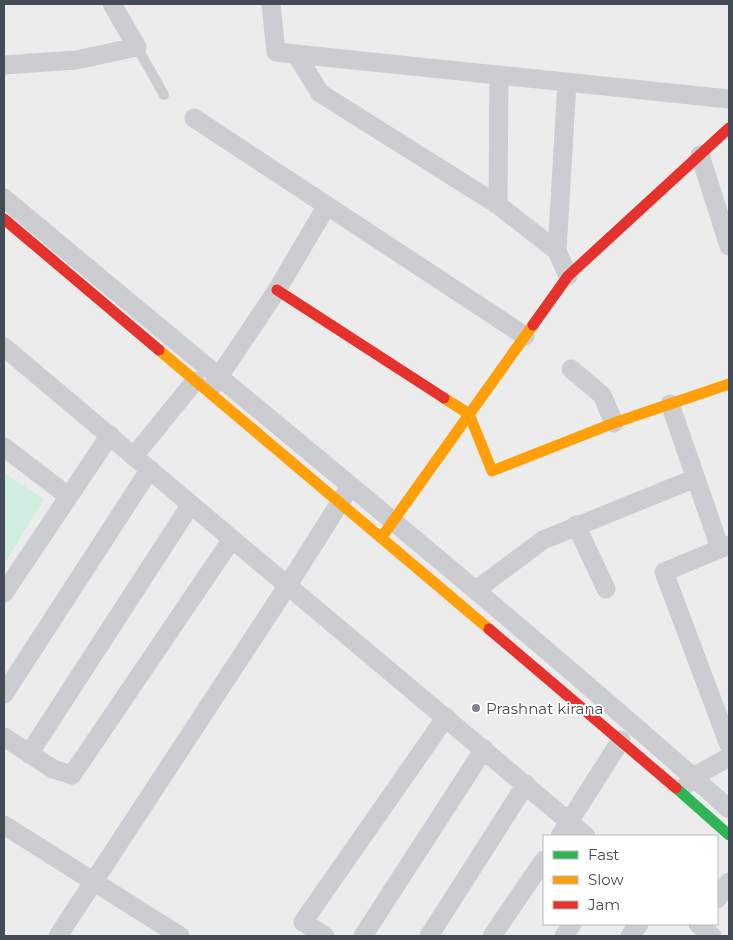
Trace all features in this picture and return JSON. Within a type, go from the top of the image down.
[{"type":"street","points":[[4,65],[76,60],[137,48],[112,4]]},
{"type":"street","points":[[271,4],[276,52],[729,99]]},
{"type":"street","points":[[296,54],[320,92],[498,205],[557,251]]},
{"type":"street","points":[[498,205],[500,76]]},
{"type":"street","points":[[567,82],[557,251],[568,276]]},
{"type":"street","points":[[194,118],[326,207],[525,336]]},
{"type":"street","points":[[381,538],[568,276],[729,128]]},
{"type":"street","points":[[700,155],[726,224],[729,246]]},
{"type":"street","points":[[4,198],[339,502],[621,740],[729,835]]},
{"type":"street","points":[[134,456],[208,384],[277,290],[326,207]]},
{"type":"street","points":[[4,219],[208,384],[351,486],[476,590],[729,809]]},
{"type":"street","points":[[277,290],[469,414],[492,472],[614,423],[729,384]]},
{"type":"street","points":[[4,347],[526,784],[565,829],[583,835]]},
{"type":"street","points":[[571,369],[602,395],[614,423]]},
{"type":"street","points":[[670,404],[696,478],[725,546],[664,572],[729,745]]},
{"type":"street","points":[[4,593],[110,435]]},
{"type":"street","points":[[4,447],[68,496]]},
{"type":"street","points":[[4,694],[150,469]]},
{"type":"street","points":[[476,590],[543,540],[576,525],[696,478]]},
{"type":"street","points":[[58,936],[351,486]]},
{"type":"street","points":[[29,754],[191,504]]},
{"type":"street","points":[[576,525],[606,589]]},
{"type":"street","points":[[4,737],[53,769],[72,775],[232,539]]},
{"type":"street","points":[[325,936],[300,929],[446,717]]},
{"type":"street","points":[[565,829],[621,740]]},
{"type":"street","points":[[364,936],[484,749]]},
{"type":"street","points":[[680,792],[693,777],[729,757]]},
{"type":"street","points":[[429,936],[526,784]]},
{"type":"street","points":[[4,825],[180,936]]},
{"type":"street","points":[[492,936],[543,861]]},
{"type":"street","points":[[718,898],[729,882]]},
{"type":"street","points":[[564,936],[571,925]]},
{"type":"street","points":[[630,936],[638,925]]},
{"type":"street","points":[[690,936],[697,925]]},
{"type":"street","points":[[699,925],[712,936]]},
{"type":"lane","points":[[137,48],[164,95]]},
{"type":"green space","points":[[4,473],[44,499],[4,564]]},
{"type":"traffic: fast","points":[[676,788],[729,835]]},
{"type":"traffic: slow","points":[[381,538],[533,325]]},
{"type":"traffic: slow","points":[[159,350],[489,629]]},
{"type":"traffic: slow","points":[[444,398],[469,414],[492,471],[614,423],[729,384]]},
{"type":"traffic: jam","points":[[533,325],[568,276],[729,128]]},
{"type":"traffic: jam","points":[[4,219],[159,350]]},
{"type":"traffic: jam","points":[[277,290],[444,398]]},
{"type":"traffic: jam","points":[[489,629],[676,788]]},
{"type":"place","name":"Prashnat kirana","points":[[476,708]]}]
